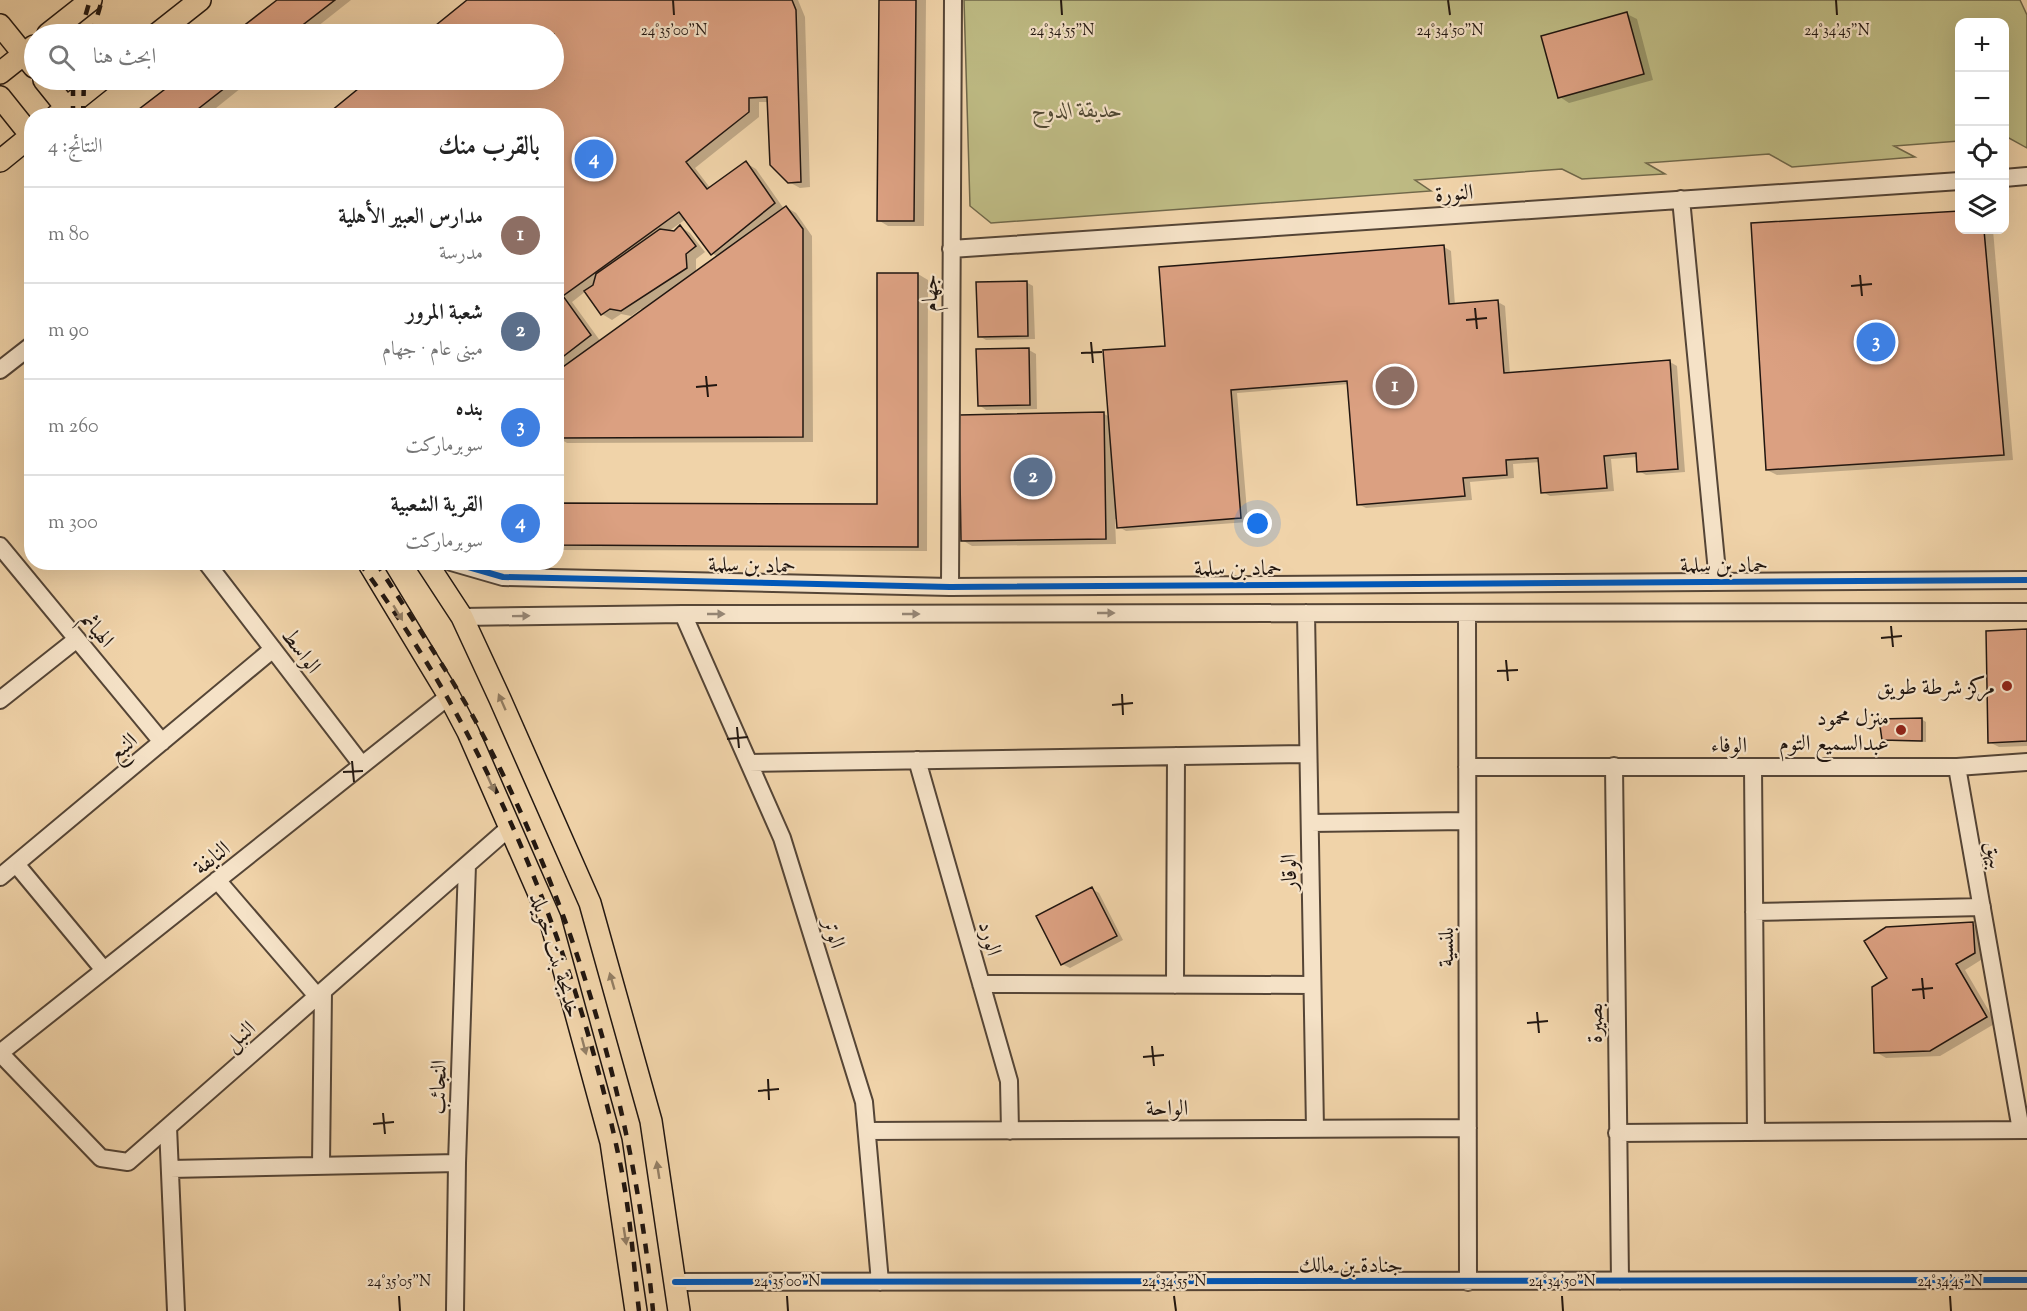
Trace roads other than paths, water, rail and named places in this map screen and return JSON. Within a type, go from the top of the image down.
[{"type":"main road","points":[[61,24],[91,0]]},
{"type":"main road","points":[[170,24],[200,0]]},
{"type":"main road","points":[[0,24],[24,48]]},
{"type":"main road","points":[[0,73],[24,59]]},
{"type":"main road","points":[[50,90],[62,108]]},
{"type":"main road","points":[[70,108],[90,90]]},
{"type":"main road","points":[[0,97],[24,127]]},
{"type":"main road","points":[[0,161],[24,142]]},
{"type":"main road","name":"خديجة بنت خويلد","points":[[373,570],[449,696],[468,732],[550,919],[611,1142],[636,1311]]},
{"type":"main road","name":"خديجة بنت خويلد","points":[[431,570],[462,617],[590,903],[651,1121],[679,1311]]},
{"type":"street","name":"جهام","points":[[950,587],[953,0]]},
{"type":"street","points":[[2009,177],[2027,176]]},
{"type":"street","name":"النورة","points":[[951,249],[1955,181]]},
{"type":"street","points":[[1681,199],[1718,582]]},
{"type":"street","points":[[0,370],[24,351]]},
{"type":"street","name":"الهياثم","points":[[0,546],[162,742]]},
{"type":"street","name":"الواسط","points":[[212,570],[362,765]]},
{"type":"street","name":"حماد بن سلمة","points":[[479,570],[503,577],[950,587],[2027,580]]},
{"type":"street","name":"حماد بن سلمة","points":[[462,617],[683,614],[2027,612]]},
{"type":"street","name":"الوقار","points":[[1306,613],[1315,1129]]},
{"type":"street","name":"بلنسية","points":[[1467,613],[1468,1282]]},
{"type":"street","name":"الوتر","points":[[683,614],[782,838],[864,1102],[880,1282]]},
{"type":"street","points":[[0,700],[77,639]]},
{"type":"street","name":"النبع","points":[[0,877],[273,649]]},
{"type":"street","name":"النايفة","points":[[0,1053],[449,696]]},
{"type":"street","points":[[749,763],[1308,754]]},
{"type":"street","points":[[1175,985],[1176,756]]},
{"type":"street","name":"الورد","points":[[917,760],[1009,1081],[1010,1131]]},
{"type":"street","name":"الوفاء","points":[[1467,767],[1957,766],[2027,762]]},
{"type":"street","name":"بصيرة","points":[[1614,766],[1620,1281]]},
{"type":"street","name":"بيهق","points":[[1957,766],[2024,1130]]},
{"type":"street","points":[[1753,767],[1755,1131]]},
{"type":"street","points":[[1310,823],[1467,821]]},
{"type":"street","name":"النبل","points":[[0,1053],[101,1158],[128,1162],[510,827]]},
{"type":"street","points":[[16,864],[104,970]]},
{"type":"street","name":"النجائب","points":[[455,1311],[456,1163],[467,864]]},
{"type":"street","points":[[217,880],[320,994],[321,1166]]},
{"type":"street","points":[[1754,912],[1982,907]]},
{"type":"street","points":[[981,984],[1312,985]]},
{"type":"street","points":[[168,1127],[176,1311]]},
{"type":"street","name":"الواحة","points":[[867,1131],[1468,1128]]},
{"type":"street","points":[[1617,1133],[2024,1130]]},
{"type":"street","points":[[170,1169],[456,1163]]},
{"type":"street","name":"جنادة بن مالك","points":[[675,1282],[2027,1280]]},
{"type":"railway","points":[[83,24],[90,0]]},
{"type":"railway","points":[[95,24],[102,0]]},
{"type":"railway","points":[[73,90],[73,108]]},
{"type":"railway","points":[[83,108],[84,90]]},
{"type":"railway","points":[[365,570],[406,629],[487,771],[521,846],[551,922],[578,1000],[619,1158],[629,1215],[639,1311]]},
{"type":"railway","points":[[381,570],[475,720],[510,789],[569,933],[594,1007],[631,1158],[644,1234],[653,1311]]},
{"type":"place","name":"القرية الشعبية","points":[[594,159]]},
{"type":"place","name":"بنده","points":[[1876,342]]},
{"type":"place","name":"مدارس العبير الأهلية","points":[[1395,386]]},
{"type":"place","name":"شعبة المرور","points":[[1033,477]]},
{"type":"place","name":"مركز شرطة طويق","points":[[2007,686]]},
{"type":"place","name":"منزل محمود عبدالسميع التوم","points":[[1901,730]]},
{"type":"park label","name":"حديقة الدوح","points":[[1077,109]]}]
